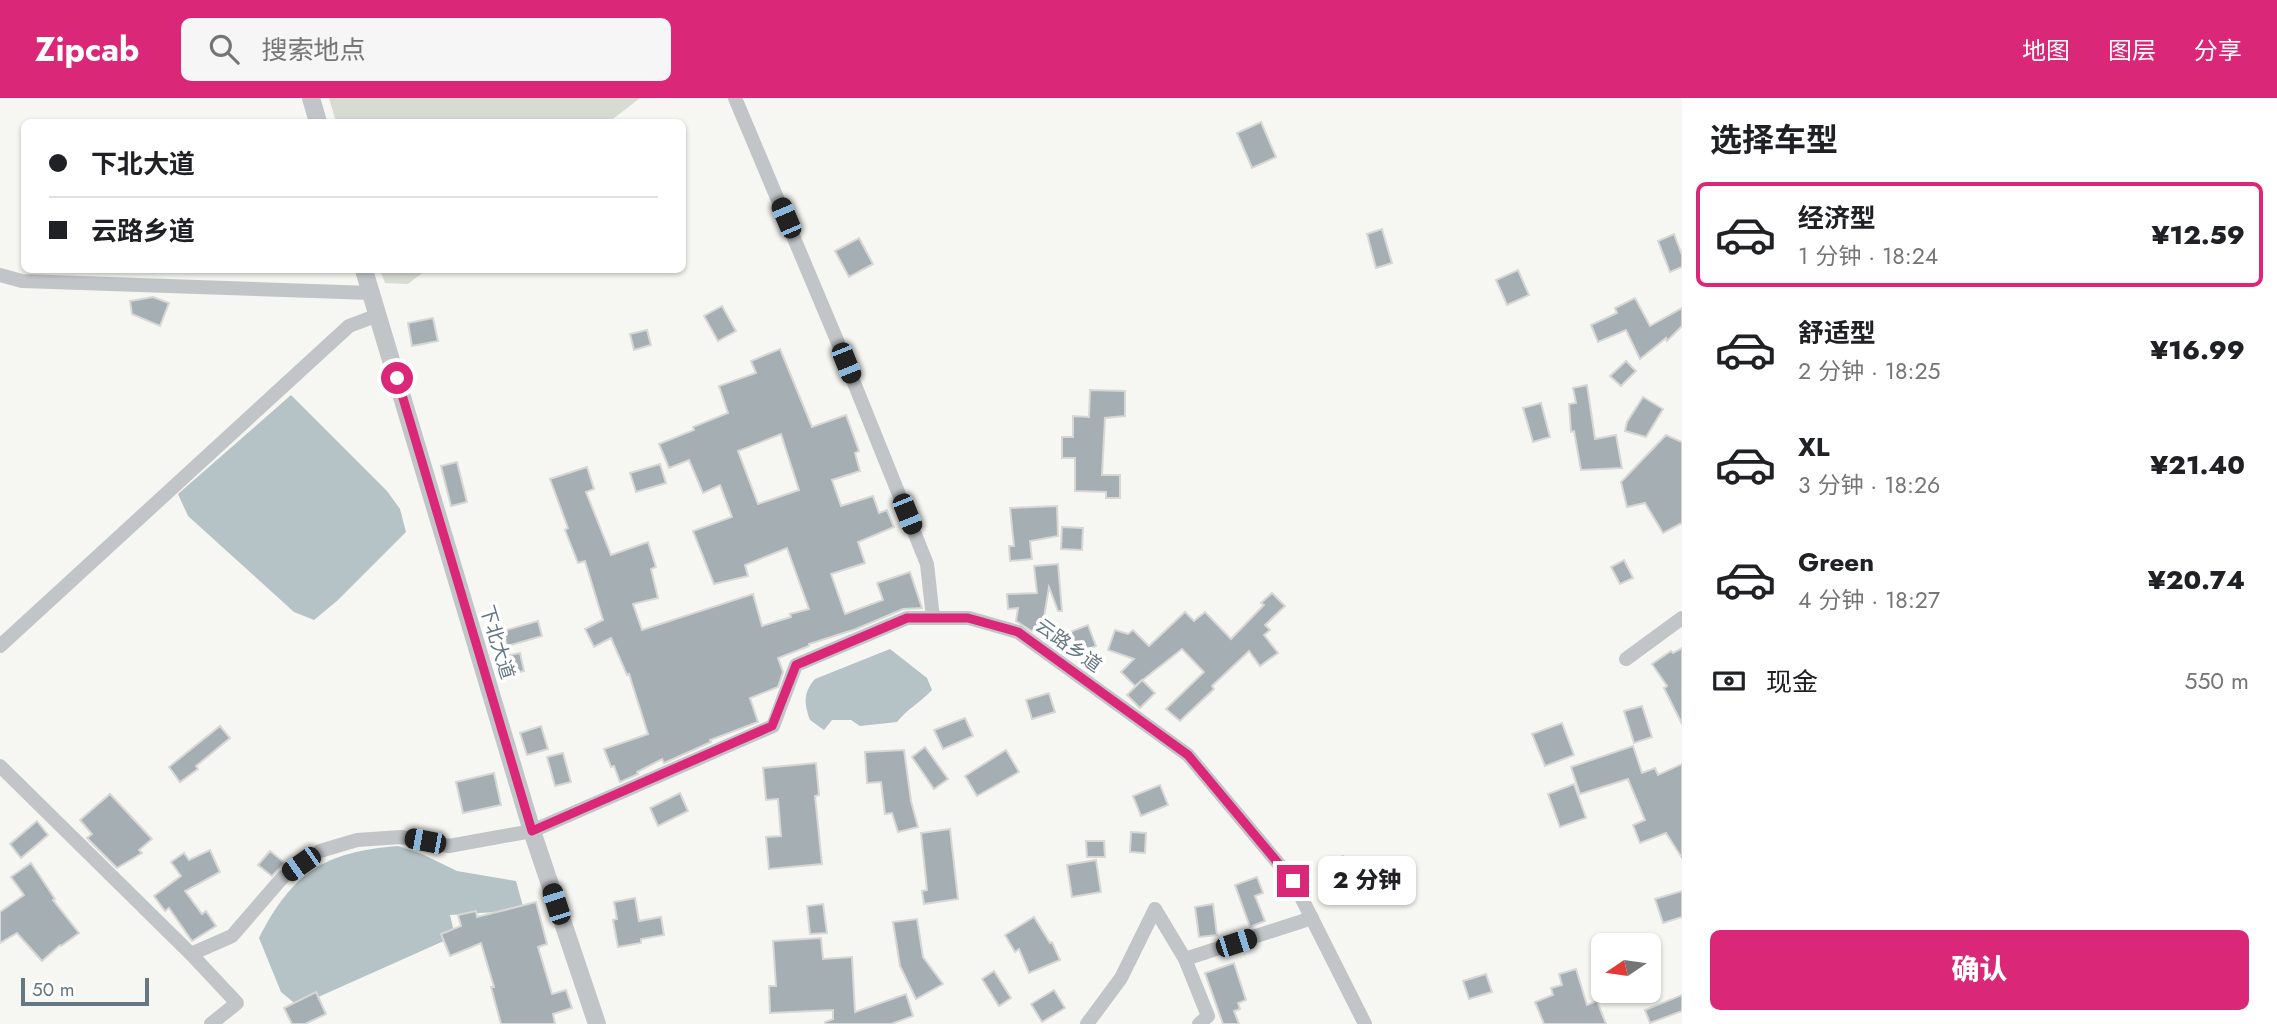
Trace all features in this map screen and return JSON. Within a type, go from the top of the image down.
[{"type":"street","points":[[311,98],[317,119]]},
{"type":"street","points":[[735,98],[927,564],[933,618]]},
{"type":"street","name":"下北大道","points":[[365,273],[532,831],[597,1024]]},
{"type":"street","points":[[0,275],[22,281],[371,293]]},
{"type":"street","points":[[0,646],[349,326],[378,315]]},
{"type":"street","name":"云路乡道","points":[[191,954],[232,936],[283,877],[320,851],[357,839],[401,837],[449,846],[532,831],[772,726],[796,665],[907,618],[968,618],[1018,632],[1188,755],[1293,881],[1365,1024]]},
{"type":"street","points":[[1626,659],[1682,618]]},
{"type":"street","points":[[0,765],[237,1003],[211,1024]]},
{"type":"street","points":[[1087,1024],[1121,978],[1155,909],[1185,959],[1208,1016],[1199,1024]]},
{"type":"street","points":[[1185,959],[1312,918]]},
{"type":"shaded area","points":[[329,98],[640,98],[613,119],[335,119]]},
{"type":"shaded area","points":[[381,273],[422,273],[408,284],[385,283]]},
{"type":"shaded area","points":[[291,395],[387,491],[400,509],[406,532],[338,600],[314,620],[294,612],[188,516],[178,494]]},
{"type":"shaded area","points":[[890,649],[927,678],[932,690],[897,722],[860,726],[851,720],[832,720],[824,730],[810,720],[806,698],[815,679]]},
{"type":"shaded area","points":[[398,846],[457,871],[516,881],[524,910],[450,915],[455,936],[298,1006],[281,992],[259,938],[272,915],[298,881],[330,860],[372,849]]},
{"type":"building","points":[[1261,122],[1276,157],[1252,168],[1237,133]]},
{"type":"building","points":[[1382,229],[1392,263],[1376,268],[1367,234]]},
{"type":"building","points":[[1674,234],[1682,255],[1682,267],[1670,272],[1658,241]]},
{"type":"building","points":[[859,238],[873,264],[849,277],[835,251]]},
{"type":"building","points":[[1518,270],[1529,295],[1507,305],[1496,280]]},
{"type":"building","points":[[153,297],[169,303],[160,326],[132,314],[130,301]]},
{"type":"building","points":[[1635,298],[1650,326],[1682,308],[1682,326],[1667,341],[1666,338],[1640,359],[1626,330],[1598,342],[1591,325],[1617,313],[1615,308]]},
{"type":"building","points":[[722,306],[736,331],[718,341],[704,316]]},
{"type":"building","points":[[433,318],[438,341],[412,346],[408,323]]},
{"type":"building","points":[[647,330],[651,345],[634,350],[630,334]]},
{"type":"building","points":[[780,349],[812,427],[846,415],[859,451],[855,453],[860,471],[832,480],[841,506],[873,496],[879,513],[887,510],[894,527],[858,542],[865,563],[831,574],[845,614],[883,600],[877,583],[910,572],[922,608],[903,609],[778,658],[783,672],[778,687],[750,698],[758,722],[710,740],[711,742],[664,763],[662,759],[620,782],[604,749],[648,734],[629,674],[627,675],[611,638],[594,647],[585,629],[603,620],[585,561],[578,563],[550,479],[587,467],[594,489],[586,492],[611,555],[648,542],[656,567],[651,569],[658,598],[633,604],[642,630],[753,594],[762,626],[809,609],[787,548],[745,565],[748,576],[714,584],[693,531],[732,517],[720,485],[703,493],[689,460],[669,468],[659,444],[728,413],[719,386],[756,373],[751,361]],"holes":[[[781,434],[799,490],[758,504],[738,451]]]},
{"type":"building","points":[[1626,361],[1636,371],[1621,386],[1610,376]]},
{"type":"building","points":[[1587,385],[1595,439],[1616,435],[1622,468],[1581,470],[1574,431],[1571,432],[1569,404],[1576,403],[1573,388]]},
{"type":"building","points":[[1090,390],[1125,391],[1125,416],[1105,418],[1102,475],[1120,475],[1120,498],[1106,498],[1106,492],[1075,491],[1075,458],[1062,458],[1062,437],[1073,437],[1073,416],[1089,417]]},
{"type":"building","points":[[1643,397],[1663,409],[1646,437],[1625,431],[1627,422]]},
{"type":"building","points":[[1541,403],[1550,437],[1533,442],[1523,408]]},
{"type":"building","points":[[1666,435],[1682,442],[1682,523],[1663,533],[1645,503],[1627,507],[1621,482]]},
{"type":"building","points":[[457,462],[467,502],[451,506],[441,466]]},
{"type":"building","points":[[660,464],[666,483],[636,492],[630,473]]},
{"type":"building","points":[[1057,506],[1058,536],[1030,541],[1032,559],[1010,561],[1009,546],[1014,546],[1010,508]]},
{"type":"building","points":[[1062,527],[1083,528],[1082,550],[1061,549]]},
{"type":"building","points":[[1624,560],[1633,578],[1620,584],[1611,567]]},
{"type":"building","points":[[1058,564],[1062,611],[1058,611],[1049,587],[1041,635],[1038,635],[1016,621],[1018,608],[1008,609],[1007,594],[1037,593],[1034,566]]},
{"type":"building","points":[[1272,593],[1285,606],[1265,625],[1270,630],[1264,635],[1278,653],[1260,666],[1249,651],[1180,721],[1166,709],[1204,672],[1182,649],[1135,686],[1121,672],[1134,659],[1108,650],[1115,630],[1128,634],[1133,630],[1149,646],[1185,612],[1194,621],[1205,612],[1231,639]]},
{"type":"building","points":[[538,621],[542,636],[507,646],[503,631]]},
{"type":"building","points":[[1088,625],[1096,646],[1075,655],[1067,633]]},
{"type":"building","points":[[1682,648],[1682,724],[1664,688],[1667,686],[1652,664],[1671,651],[1673,653]]},
{"type":"building","points":[[520,653],[524,671],[510,674],[506,656]]},
{"type":"building","points":[[1142,680],[1155,693],[1140,708],[1127,695]]},
{"type":"building","points":[[1049,693],[1055,712],[1032,719],[1026,700]]},
{"type":"building","points":[[1642,706],[1652,737],[1634,743],[1624,711]]},
{"type":"building","points":[[965,718],[973,736],[943,749],[934,730]]},
{"type":"building","points":[[1562,723],[1574,755],[1545,766],[1532,734]]},
{"type":"building","points":[[220,726],[230,738],[196,766],[198,769],[180,782],[169,767]]},
{"type":"building","points":[[541,726],[548,749],[527,755],[520,733]]},
{"type":"building","points":[[1633,746],[1642,773],[1655,768],[1658,775],[1682,764],[1682,858],[1666,833],[1640,843],[1633,825],[1645,820],[1628,779],[1580,794],[1571,767]]},
{"type":"building","points":[[925,747],[948,779],[934,789],[912,757]]},
{"type":"building","points":[[904,750],[911,801],[918,827],[898,832],[892,813],[885,814],[881,782],[867,783],[865,752]]},
{"type":"building","points":[[1006,750],[1019,772],[977,796],[965,776]]},
{"type":"building","points":[[563,753],[571,782],[555,786],[547,757]]},
{"type":"building","points":[[816,763],[819,795],[815,796],[822,864],[769,869],[766,837],[781,836],[778,799],[766,800],[763,768]]},
{"type":"building","points":[[494,773],[501,805],[463,813],[456,782]]},
{"type":"building","points":[[1574,784],[1586,818],[1560,827],[1548,794]]},
{"type":"building","points":[[1160,785],[1168,805],[1141,816],[1133,796]]},
{"type":"building","points":[[680,793],[688,811],[658,826],[650,808]]},
{"type":"building","points":[[110,794],[152,839],[139,850],[142,853],[117,868],[87,838],[92,834],[80,820]]},
{"type":"building","points":[[37,821],[48,835],[21,858],[10,844]]},
{"type":"building","points":[[950,829],[958,899],[924,904],[922,891],[927,890],[921,833]]},
{"type":"building","points":[[1131,832],[1146,833],[1145,853],[1130,852]]},
{"type":"building","points":[[1086,841],[1104,841],[1105,857],[1087,857]]},
{"type":"building","points":[[210,850],[220,872],[185,891],[202,914],[206,911],[216,926],[192,941],[169,908],[165,911],[154,896],[181,876],[171,862],[184,853],[189,860]]},
{"type":"building","points":[[270,851],[285,863],[272,876],[258,865]]},
{"type":"building","points":[[1343,856],[1351,874],[1333,882],[1326,863]]},
{"type":"building","points":[[1096,860],[1101,892],[1072,897],[1067,865]]},
{"type":"building","points":[[31,863],[55,899],[53,900],[79,933],[42,961],[17,933],[0,943],[0,912],[24,895],[11,877]]},
{"type":"building","points":[[1257,877],[1263,893],[1255,896],[1265,921],[1250,927],[1235,885]]},
{"type":"building","points":[[1682,891],[1682,917],[1663,923],[1655,899]]},
{"type":"building","points":[[635,898],[639,921],[661,917],[664,935],[618,947],[613,920],[617,919],[614,902]]},
{"type":"building","points":[[536,902],[547,944],[538,947],[552,994],[566,990],[572,1008],[553,1014],[555,1024],[501,1024],[481,943],[450,956],[441,934],[461,926],[458,915],[476,911],[477,917]]},
{"type":"building","points":[[823,904],[827,933],[810,934],[807,906]]},
{"type":"building","points":[[1213,904],[1217,935],[1199,937],[1195,907]]},
{"type":"building","points":[[1034,917],[1050,943],[1052,942],[1060,960],[1029,973],[1019,949],[1015,952],[1005,935]]},
{"type":"building","points":[[917,919],[923,957],[943,984],[916,999],[900,966],[893,922]]},
{"type":"building","points":[[821,938],[823,959],[852,957],[855,1012],[906,994],[913,1016],[891,1024],[826,1024],[825,1022],[833,1019],[833,1010],[770,1013],[769,986],[776,986],[773,941]]},
{"type":"building","points":[[1234,963],[1246,1000],[1238,1003],[1240,1009],[1234,1011],[1239,1024],[1223,1024],[1205,973]]},
{"type":"building","points":[[1576,969],[1587,1005],[1598,1003],[1606,1024],[1544,1024],[1535,1002],[1553,995],[1551,988],[1562,985],[1559,974]]},
{"type":"building","points":[[994,971],[1011,998],[999,1006],[982,979]]},
{"type":"building","points":[[1486,974],[1492,992],[1469,999],[1463,981]]},
{"type":"building","points":[[1054,990],[1065,1008],[1042,1022],[1031,1004]]},
{"type":"building","points":[[316,992],[326,1014],[305,1024],[292,1024],[284,1008]]},
{"type":"building","points":[[1682,995],[1682,1011],[1650,1023],[1645,1010]]},
{"type":"route","points":[[397,378],[532,831],[772,726],[796,665],[907,618],[968,618],[1018,632],[1188,755],[1293,881]]}]
